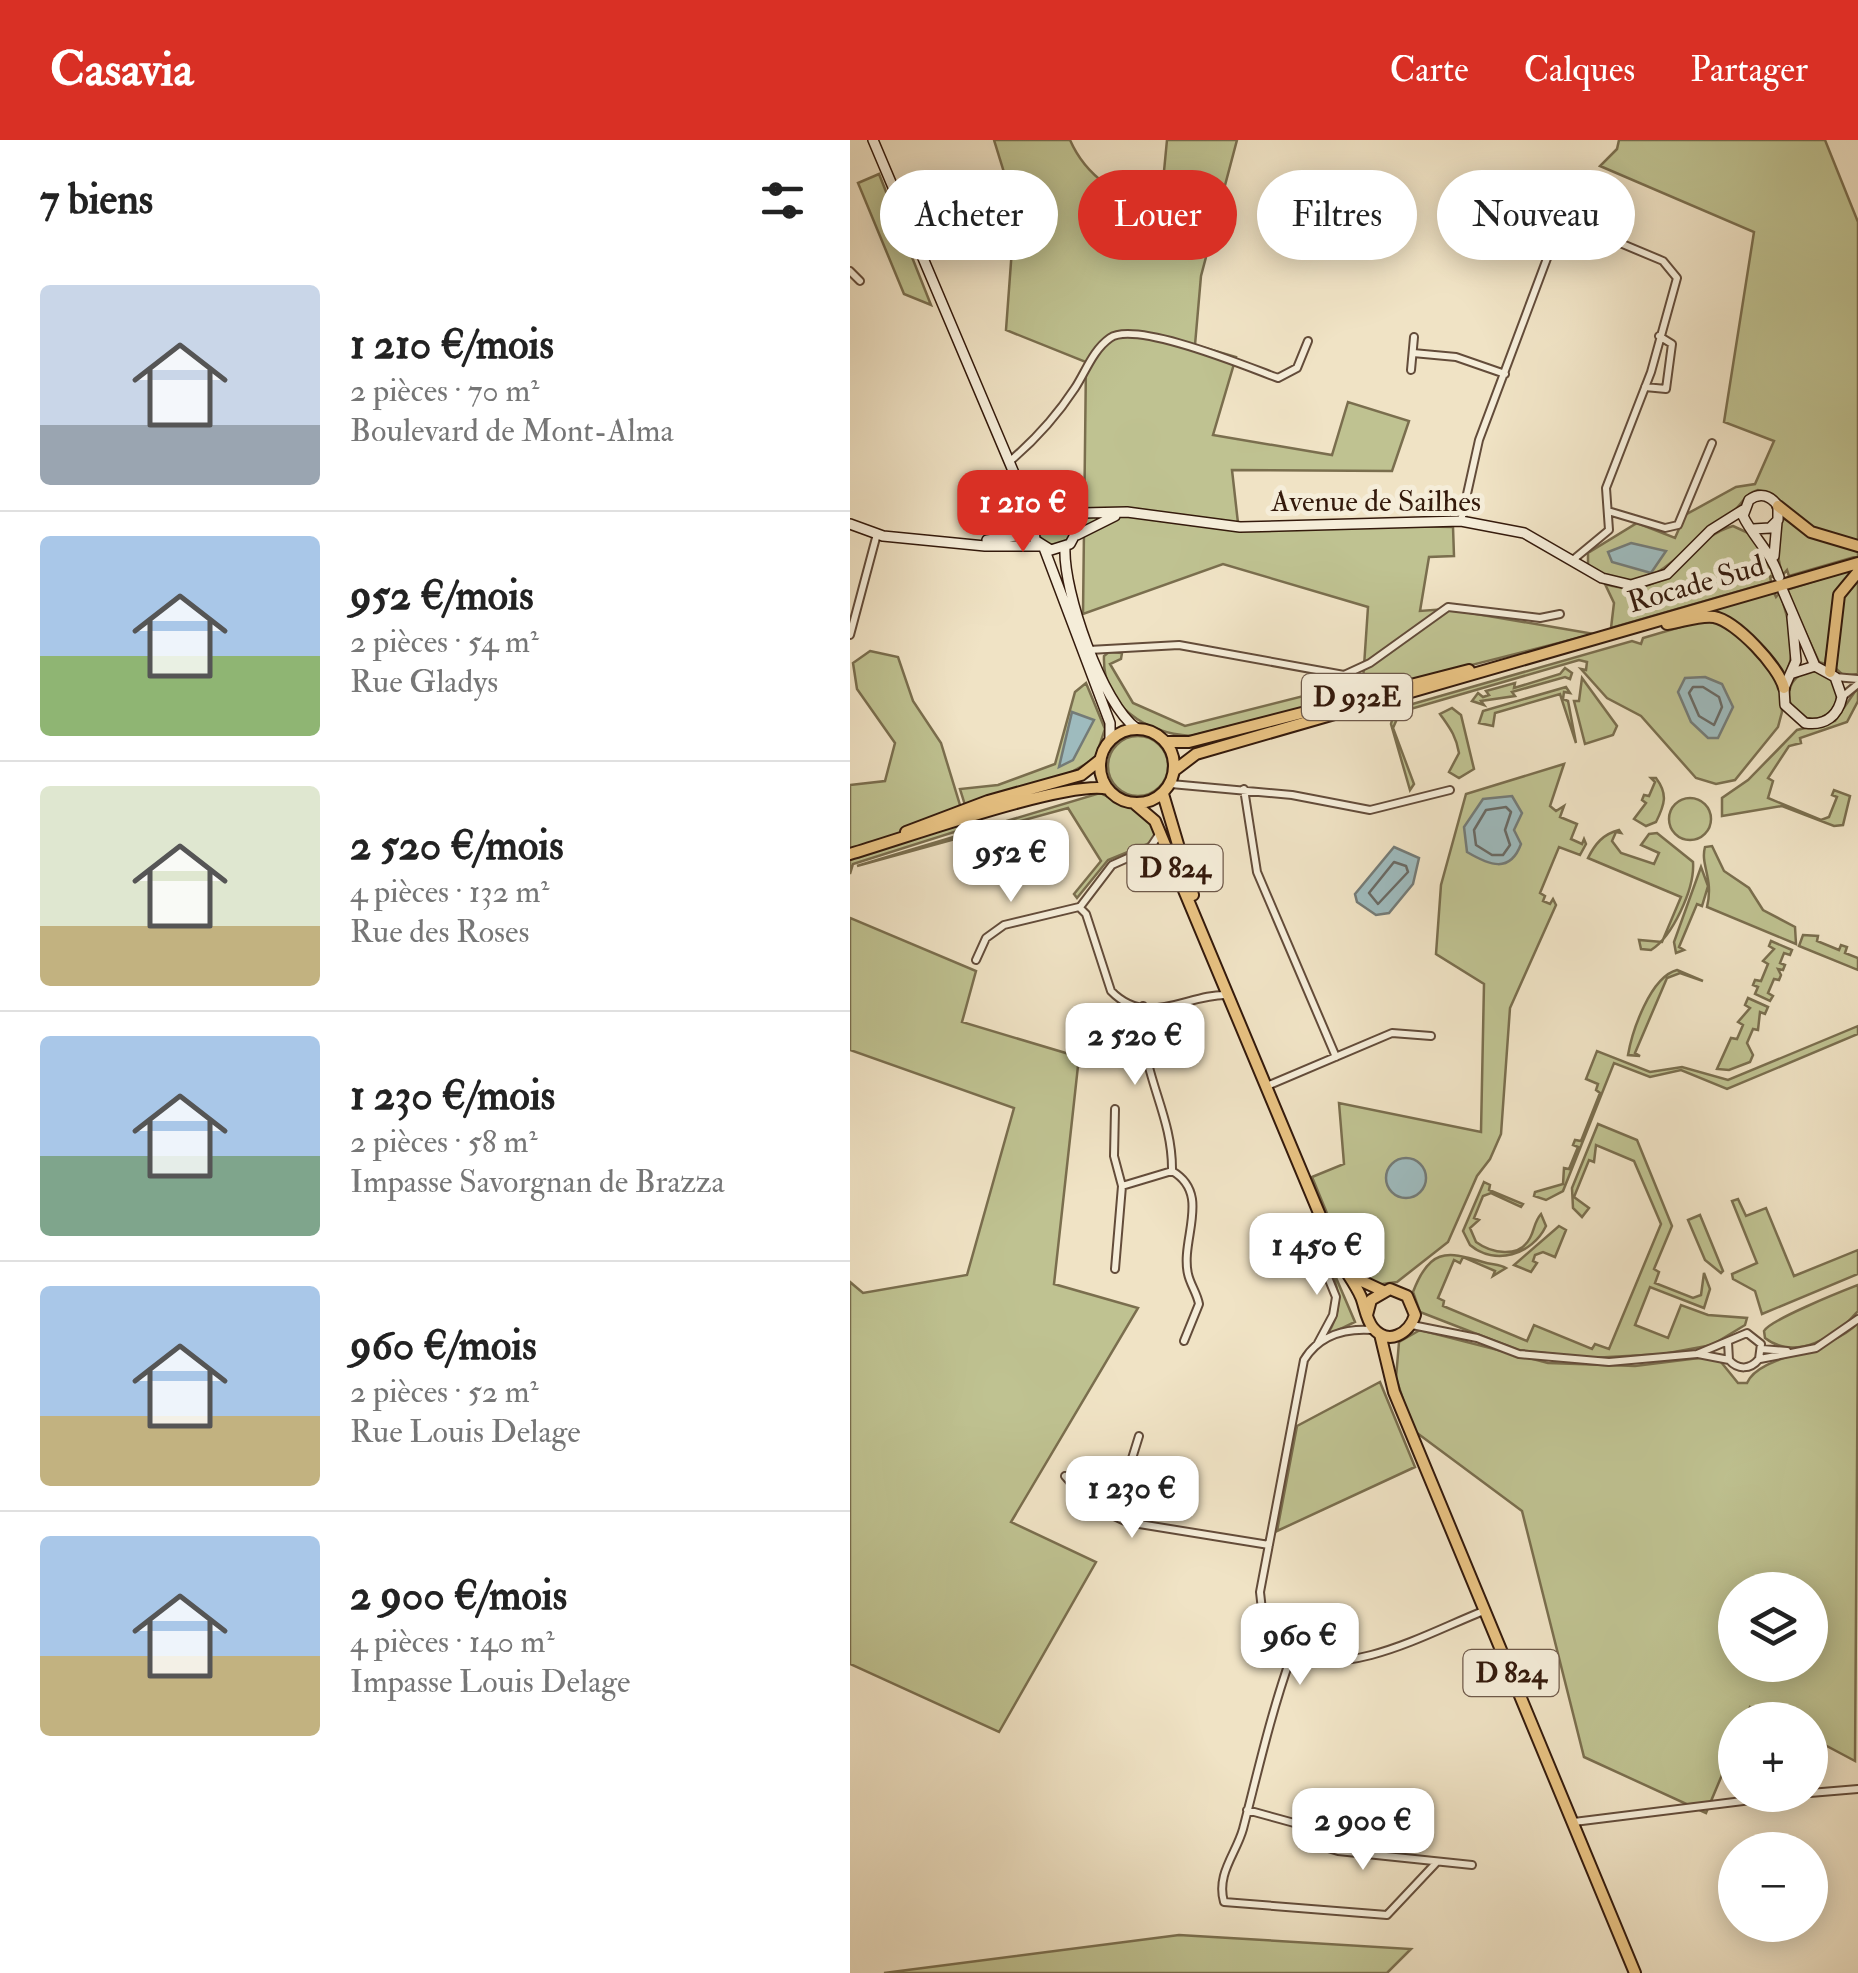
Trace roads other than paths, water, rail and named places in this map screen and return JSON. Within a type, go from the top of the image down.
[{"type":"main road","points":[[1778,506],[1810,532],[1858,546]]},
{"type":"main road","name":"Rocade Sud","points":[[1175,770],[1196,754],[1858,563]]},
{"type":"main road","points":[[1833,674],[1839,595],[1858,572]]},
{"type":"main road","points":[[1632,628],[1700,618],[1724,620],[1768,660],[1784,688]]},
{"type":"main road","name":"Rocade Sud","points":[[1166,742],[1188,742],[1548,652]]},
{"type":"main road","points":[[1137,729],[1166,742],[1175,770],[1163,794],[1135,804],[1108,789],[1090,788],[991,810],[852,853],[988,801],[1081,775],[1100,760],[1110,741],[1137,729]]},
{"type":"main road","points":[[1100,760],[1108,789]]},
{"type":"main road","name":"D 824","points":[[1163,794],[1205,940]]},
{"type":"main road","name":"D 824","points":[[1135,804],[1149,814],[1160,832],[1368,1315]]},
{"type":"main road","points":[[1348,1274],[1384,1291],[1407,1296],[1413,1320],[1401,1334],[1377,1332],[1368,1315],[1371,1300],[1384,1291]]},
{"type":"main road","name":"D 824","points":[[1377,1332],[1392,1371],[1394,1392],[1634,1973]]},
{"type":"main road","name":"D 824","points":[[1392,1371],[1401,1334]]},
{"type":"street","points":[[872,140],[1087,650],[1119,713],[1137,729]]},
{"type":"street","points":[[1574,559],[1606,536],[1606,488],[1678,285],[1670,265],[1635,250]]},
{"type":"street","points":[[1460,521],[1479,440],[1548,260]]},
{"type":"street","points":[[850,272],[860,280]]},
{"type":"street","points":[[1007,463],[1042,433],[1096,352],[1113,336],[1128,332],[1278,378],[1297,368],[1308,341]]},
{"type":"street","points":[[1645,387],[1666,389],[1672,344],[1659,336]]},
{"type":"street","points":[[1411,370],[1414,337]]},
{"type":"street","points":[[1412,353],[1456,358],[1505,374]]},
{"type":"street","points":[[1608,511],[1665,528],[1678,526],[1712,443]]},
{"type":"street","points":[[1007,463],[1034,496],[1072,511],[1077,535]]},
{"type":"street","points":[[1759,495],[1778,506],[1772,541],[1777,573],[1744,510],[1749,500],[1759,495]]},
{"type":"street","points":[[965,543],[1016,536],[1049,504]]},
{"type":"street","name":"Avenue de Sailhes","points":[[1072,511],[1127,512],[1240,527],[1460,521],[1514,530],[1616,584],[1646,583],[1667,574],[1711,530],[1744,510]]},
{"type":"street","points":[[1110,741],[1110,722],[1066,585],[1066,548],[1096,522],[1127,512]]},
{"type":"street","points":[[1711,530],[1770,528],[1778,520]]},
{"type":"street","points":[[850,524],[877,534],[1066,548]]},
{"type":"street","points":[[850,635],[877,534]]},
{"type":"street","points":[[1783,591],[1815,666],[1858,681],[1842,697],[1832,716],[1812,724],[1790,713],[1784,688],[1793,673],[1796,656],[1792,617]]},
{"type":"street","points":[[1087,650],[1198,647],[1306,671],[1344,675],[1370,663],[1448,607],[1540,618],[1560,614]]},
{"type":"street","points":[[1793,673],[1815,666]]},
{"type":"street","points":[[1833,674],[1842,697]]},
{"type":"street","points":[[1171,784],[1292,795],[1351,810],[1370,810],[1450,790]]},
{"type":"street","points":[[1244,789],[1257,872],[1336,1057]]},
{"type":"street","points":[[976,960],[986,938],[1004,925],[1079,907],[1112,865],[1150,848],[1160,832]]},
{"type":"street","points":[[1079,907],[1086,914],[1112,991],[1143,1006],[1178,1008],[1212,994],[1228,995]]},
{"type":"street","points":[[1143,1006],[1140,1041],[1173,1151],[1172,1171]]},
{"type":"street","points":[[1267,1086],[1392,1033],[1431,1036]]},
{"type":"street","points":[[1115,1109],[1114,1156],[1122,1186],[1115,1269]]},
{"type":"street","points":[[1122,1186],[1172,1171]]},
{"type":"street","points":[[1172,1171],[1188,1184],[1193,1213],[1187,1272],[1199,1304],[1184,1342]]},
{"type":"street","points":[[1306,1239],[1314,1243],[1336,1297],[1318,1344],[1302,1368],[1260,1592],[1262,1619],[1291,1657],[1327,1663],[1353,1660],[1486,1610]]},
{"type":"street","points":[[1697,1354],[1728,1360],[1744,1368],[1760,1359],[1831,1342],[1858,1319]]},
{"type":"street","points":[[1413,1320],[1519,1354],[1565,1361],[1642,1362],[1697,1354],[1747,1332],[1756,1337],[1762,1349],[1760,1359]]},
{"type":"street","points":[[1318,1344],[1342,1331],[1377,1332]]},
{"type":"street","points":[[1728,1342],[1728,1360]]},
{"type":"street","points":[[1762,1349],[1799,1352]]},
{"type":"street","points":[[1114,1516],[1126,1488],[1139,1436]]},
{"type":"street","points":[[1065,1476],[1090,1505],[1128,1522],[1269,1546]]},
{"type":"street","points":[[1291,1657],[1222,1898],[1231,1906],[1387,1915],[1436,1864]]},
{"type":"street","points":[[1828,1791],[1858,1788]]},
{"type":"street","points":[[1572,1823],[1718,1804]]},
{"type":"street","points":[[1247,1810],[1316,1829],[1328,1848],[1338,1851],[1472,1865]]},
{"type":"water","points":[[1631,543],[1666,551],[1651,573],[1612,562],[1608,552]]},
{"type":"water","points":[[1705,677],[1722,684],[1733,707],[1718,738],[1708,738],[1691,722],[1678,692],[1685,678]]},
{"type":"water","points":[[1072,712],[1094,720],[1073,760],[1059,767]]},
{"type":"water","points":[[1512,796],[1522,813],[1514,830],[1521,844],[1511,860],[1498,864],[1467,852],[1464,827],[1483,799]]},
{"type":"water","points":[[1394,847],[1419,858],[1413,884],[1389,913],[1376,915],[1357,902],[1355,894]]},
{"type":"water","points":[[1406,1158],[1420,1164],[1426,1178],[1420,1192],[1406,1198],[1392,1192],[1386,1178],[1392,1164]]}]
